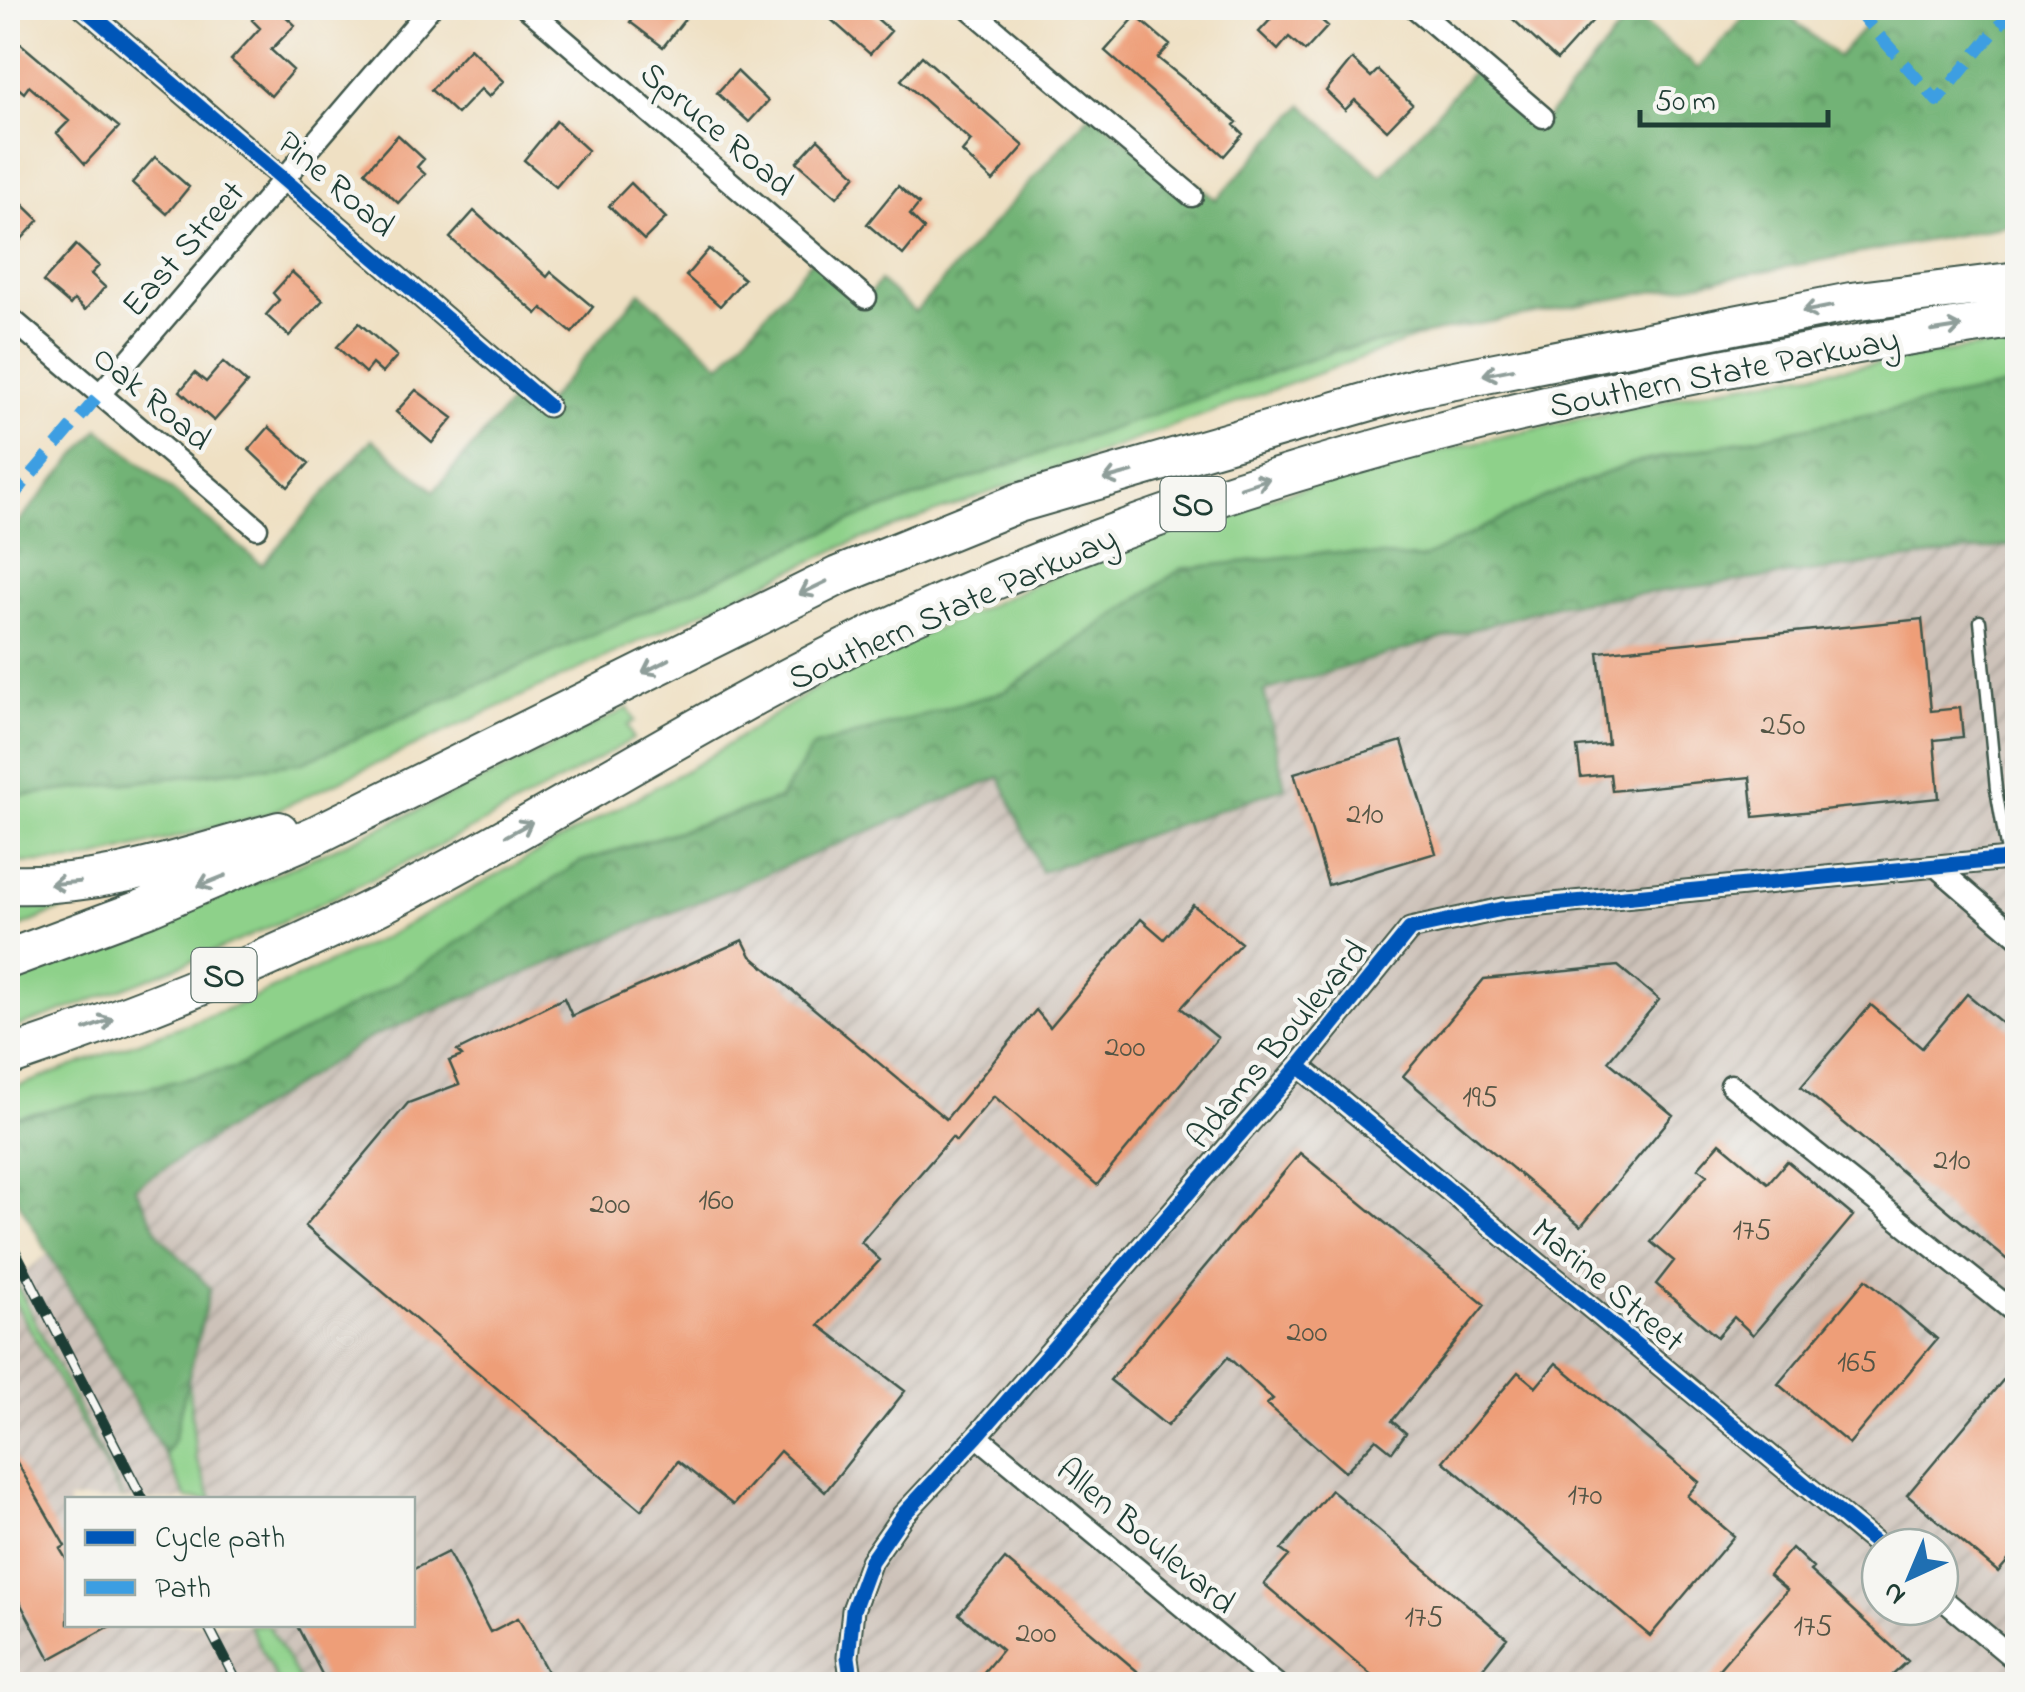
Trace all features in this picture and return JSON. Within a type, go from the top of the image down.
[{"type":"highway","name":"Southern State Parkway","points":[[8,959],[215,880],[396,798],[838,576],[1018,504],[1418,388],[1851,302],[2018,281]]},
{"type":"highway","name":"Southern State Parkway","points":[[8,1057],[184,991],[352,918],[874,634],[1125,528],[1298,469],[1477,422],[1763,360],[2018,318]]},
{"type":"highway","points":[[8,884],[80,881],[155,868],[396,798]]},
{"type":"street","name":"Pine Road","points":[[84,8],[548,406]]},
{"type":"street","name":"East Street","points":[[100,394],[430,8]]},
{"type":"street","name":"Spruce Road","points":[[527,8],[866,298]]},
{"type":"street","points":[[969,8],[1192,196]]},
{"type":"street","points":[[1415,8],[1543,117]]},
{"type":"street","name":"Oak Road","points":[[8,316],[257,528]]},
{"type":"street","name":"Adams Boulevard","points":[[852,1684],[848,1657],[853,1610],[870,1561],[904,1515],[1299,1066],[1410,929],[1502,909],[2013,858]]},
{"type":"street","points":[[1938,868],[2018,937]]},
{"type":"street","name":"Marine Street","points":[[1299,1066],[1860,1530]]},
{"type":"street","points":[[1731,1085],[2018,1315]]},
{"type":"street","name":"Allen Boulevard","points":[[977,1436],[1276,1684]]},
{"type":"street","points":[[1960,1614],[2018,1662]]},
{"type":"lane","points":[[1980,621],[1996,789],[2013,858]]},
{"type":"shaded area","points":[[2017,545],[2017,1684],[8,1684],[8,1285],[135,1187],[371,1037],[1001,777],[1285,786],[1264,691],[1555,605]]},
{"type":"green space","points":[[1752,8],[1779,8],[1838,57],[1881,8],[2017,8],[2017,224],[1334,351],[857,518],[303,762],[8,797],[8,534],[99,429],[262,565],[372,439],[434,491],[525,386],[546,403],[640,292],[721,365],[812,260],[864,300],[880,281],[915,312],[1092,112],[1190,194],[1198,184],[1216,200],[1303,105],[1381,176],[1473,71],[1541,125],[1632,13],[1698,69]]},
{"type":"green space","points":[[1429,333],[848,544],[266,815],[80,861],[8,863],[8,797],[303,762],[857,518],[1334,351]]},
{"type":"green space","points":[[2017,341],[2017,384],[1630,464],[1547,496],[1421,559],[1327,552],[1181,569],[1006,691],[813,747],[779,799],[580,862],[396,983],[235,1068],[8,1119],[8,1090],[238,1005],[383,938],[701,762],[843,670],[1108,552],[1235,507],[1438,451],[1718,388]]},
{"type":"green space","points":[[2017,384],[2017,545],[1555,605],[1264,691],[1285,787],[1041,872],[1000,777],[371,1037],[135,1187],[160,1236],[210,1288],[174,1439],[165,1455],[8,1183],[8,1119],[235,1068],[396,983],[580,862],[779,800],[813,747],[1006,691],[1181,569],[1327,552],[1421,559],[1547,496],[1630,464]]},
{"type":"green space","points":[[628,708],[635,721],[628,725],[633,739],[405,863],[170,970],[8,1030],[8,980],[166,920],[322,854]]},
{"type":"green space","points":[[8,889],[93,896],[8,932]]},
{"type":"green space","points":[[8,1267],[122,1497],[122,1497],[8,1289]]},
{"type":"green space","points":[[188,1378],[196,1458],[211,1497],[186,1497],[165,1455],[174,1439]]},
{"type":"green space","points":[[250,1627],[269,1627],[301,1684],[279,1684]]},
{"type":"building","points":[[264,8],[277,8],[295,25],[271,50],[293,70],[271,96],[231,60],[260,28],[252,20]]},
{"type":"building","points":[[641,8],[671,8],[685,19],[663,47],[630,22]]},
{"type":"building","points":[[818,8],[865,8],[891,31],[870,54]]},
{"type":"building","points":[[1256,8],[1308,8],[1328,26],[1305,51],[1289,37],[1278,50],[1259,32],[1270,20]]},
{"type":"building","points":[[1501,8],[1604,8],[1557,60]]},
{"type":"building","points":[[1136,16],[1170,45],[1158,58],[1237,122],[1234,125],[1243,134],[1224,156],[1105,51]]},
{"type":"building","points":[[8,33],[119,127],[85,164],[57,133],[69,121],[29,86],[24,93],[8,79]]},
{"type":"building","points":[[470,48],[504,81],[489,97],[481,89],[457,114],[431,90]]},
{"type":"building","points":[[922,56],[1024,146],[993,181],[962,152],[971,141],[901,80]]},
{"type":"building","points":[[1352,59],[1371,77],[1378,70],[1412,104],[1387,130],[1355,100],[1345,110],[1326,91]]},
{"type":"building","points":[[737,71],[768,101],[749,122],[717,93]]},
{"type":"building","points":[[556,121],[588,150],[556,187],[524,160]]},
{"type":"building","points":[[398,135],[424,159],[417,167],[425,174],[398,203],[365,172]]},
{"type":"building","points":[[818,139],[856,175],[837,197],[797,162]]},
{"type":"building","points":[[155,157],[189,187],[167,214],[132,183]]},
{"type":"building","points":[[631,183],[666,218],[644,240],[609,206]]},
{"type":"building","points":[[898,186],[919,204],[910,215],[924,229],[903,255],[867,224]]},
{"type":"building","points":[[8,190],[39,220],[8,254]]},
{"type":"building","points":[[474,211],[547,277],[551,272],[593,307],[572,333],[542,308],[537,314],[450,238]]},
{"type":"building","points":[[76,245],[99,266],[91,274],[105,287],[85,310],[74,300],[70,305],[43,282]]},
{"type":"building","points":[[709,249],[744,279],[720,306],[686,276]]},
{"type":"building","points":[[292,272],[323,300],[289,336],[266,315],[279,300],[273,293]]},
{"type":"building","points":[[359,323],[397,356],[382,373],[372,364],[365,373],[337,347]]},
{"type":"building","points":[[223,362],[247,383],[214,421],[180,391],[195,373],[206,382]]},
{"type":"building","points":[[416,390],[453,418],[432,443],[396,412]]},
{"type":"building","points":[[269,427],[309,463],[288,487],[249,450]]},
{"type":"building","points":[[1922,619],[1931,711],[1960,708],[1963,737],[1934,740],[1939,798],[1754,817],[1750,777],[1612,791],[1610,774],[1581,777],[1577,747],[1608,744],[1598,652]]},
{"type":"building","points":[[1402,741],[1436,853],[1328,885],[1294,773]]},
{"type":"building","points":[[1193,905],[1241,943],[1181,1008],[1218,1038],[1097,1185],[994,1096],[956,1141],[952,1137],[861,1242],[880,1260],[819,1325],[905,1391],[825,1492],[780,1451],[733,1505],[678,1461],[641,1510],[305,1226],[408,1103],[459,1084],[449,1061],[462,1056],[457,1051],[564,998],[572,1016],[743,940],[751,956],[946,1119],[1036,1010],[1050,1027],[1141,919],[1164,939]]},
{"type":"building","points":[[1618,966],[1659,1000],[1608,1061],[1673,1115],[1581,1226],[1403,1076],[1484,979]]},
{"type":"building","points":[[1967,994],[2018,1036],[2018,1269],[1801,1087],[1871,1005],[1922,1048]]},
{"type":"building","points":[[1720,1143],[1768,1183],[1787,1161],[1853,1216],[1753,1335],[1734,1317],[1717,1337],[1656,1284],[1674,1261],[1651,1242],[1707,1175],[1698,1168]]},
{"type":"building","points":[[1300,1153],[1485,1305],[1392,1421],[1406,1433],[1392,1452],[1376,1439],[1345,1472],[1267,1404],[1273,1399],[1228,1357],[1167,1426],[1110,1380]]},
{"type":"building","points":[[1866,1279],[1937,1339],[1849,1444],[1778,1384]]},
{"type":"building","points":[[1556,1363],[1699,1482],[1687,1496],[1734,1536],[1650,1636],[1443,1461],[1518,1372],[1536,1387]]},
{"type":"building","points":[[2004,1379],[2018,1391],[2018,1549],[1998,1572],[1960,1540],[1960,1527],[1945,1527],[1907,1495]]},
{"type":"building","points":[[8,1447],[65,1546],[60,1549],[65,1557],[65,1627],[109,1627],[50,1659],[8,1580]]},
{"type":"building","points":[[1331,1490],[1507,1638],[1470,1684],[1382,1684],[1264,1584],[1289,1556],[1281,1550]]},
{"type":"building","points":[[1792,1548],[1813,1568],[1810,1571],[1860,1617],[1860,1627],[1871,1627],[1908,1661],[1883,1684],[1706,1684],[1787,1590],[1769,1575]]},
{"type":"building","points":[[448,1552],[490,1632],[518,1618],[554,1684],[327,1684],[298,1627],[415,1627],[415,1568]]},
{"type":"building","points":[[1005,1559],[1137,1671],[1126,1684],[974,1684],[1002,1650],[959,1614]]},
{"type":"railway","points":[[8,1237],[141,1497]]},
{"type":"railway","points":[[209,1627],[238,1684]]},
{"type":"marked path","points":[[1855,8],[1937,101],[2014,8]]},
{"type":"marked path","points":[[8,502],[100,394]]},
{"type":"cycle path","points":[[84,8],[548,406]]},
{"type":"cycle path","points":[[852,1684],[848,1657],[853,1610],[871,1561],[903,1515],[977,1436],[1299,1066],[1410,929],[1502,909],[2018,858]]},
{"type":"cycle path","points":[[1299,1066],[1860,1530]]}]
